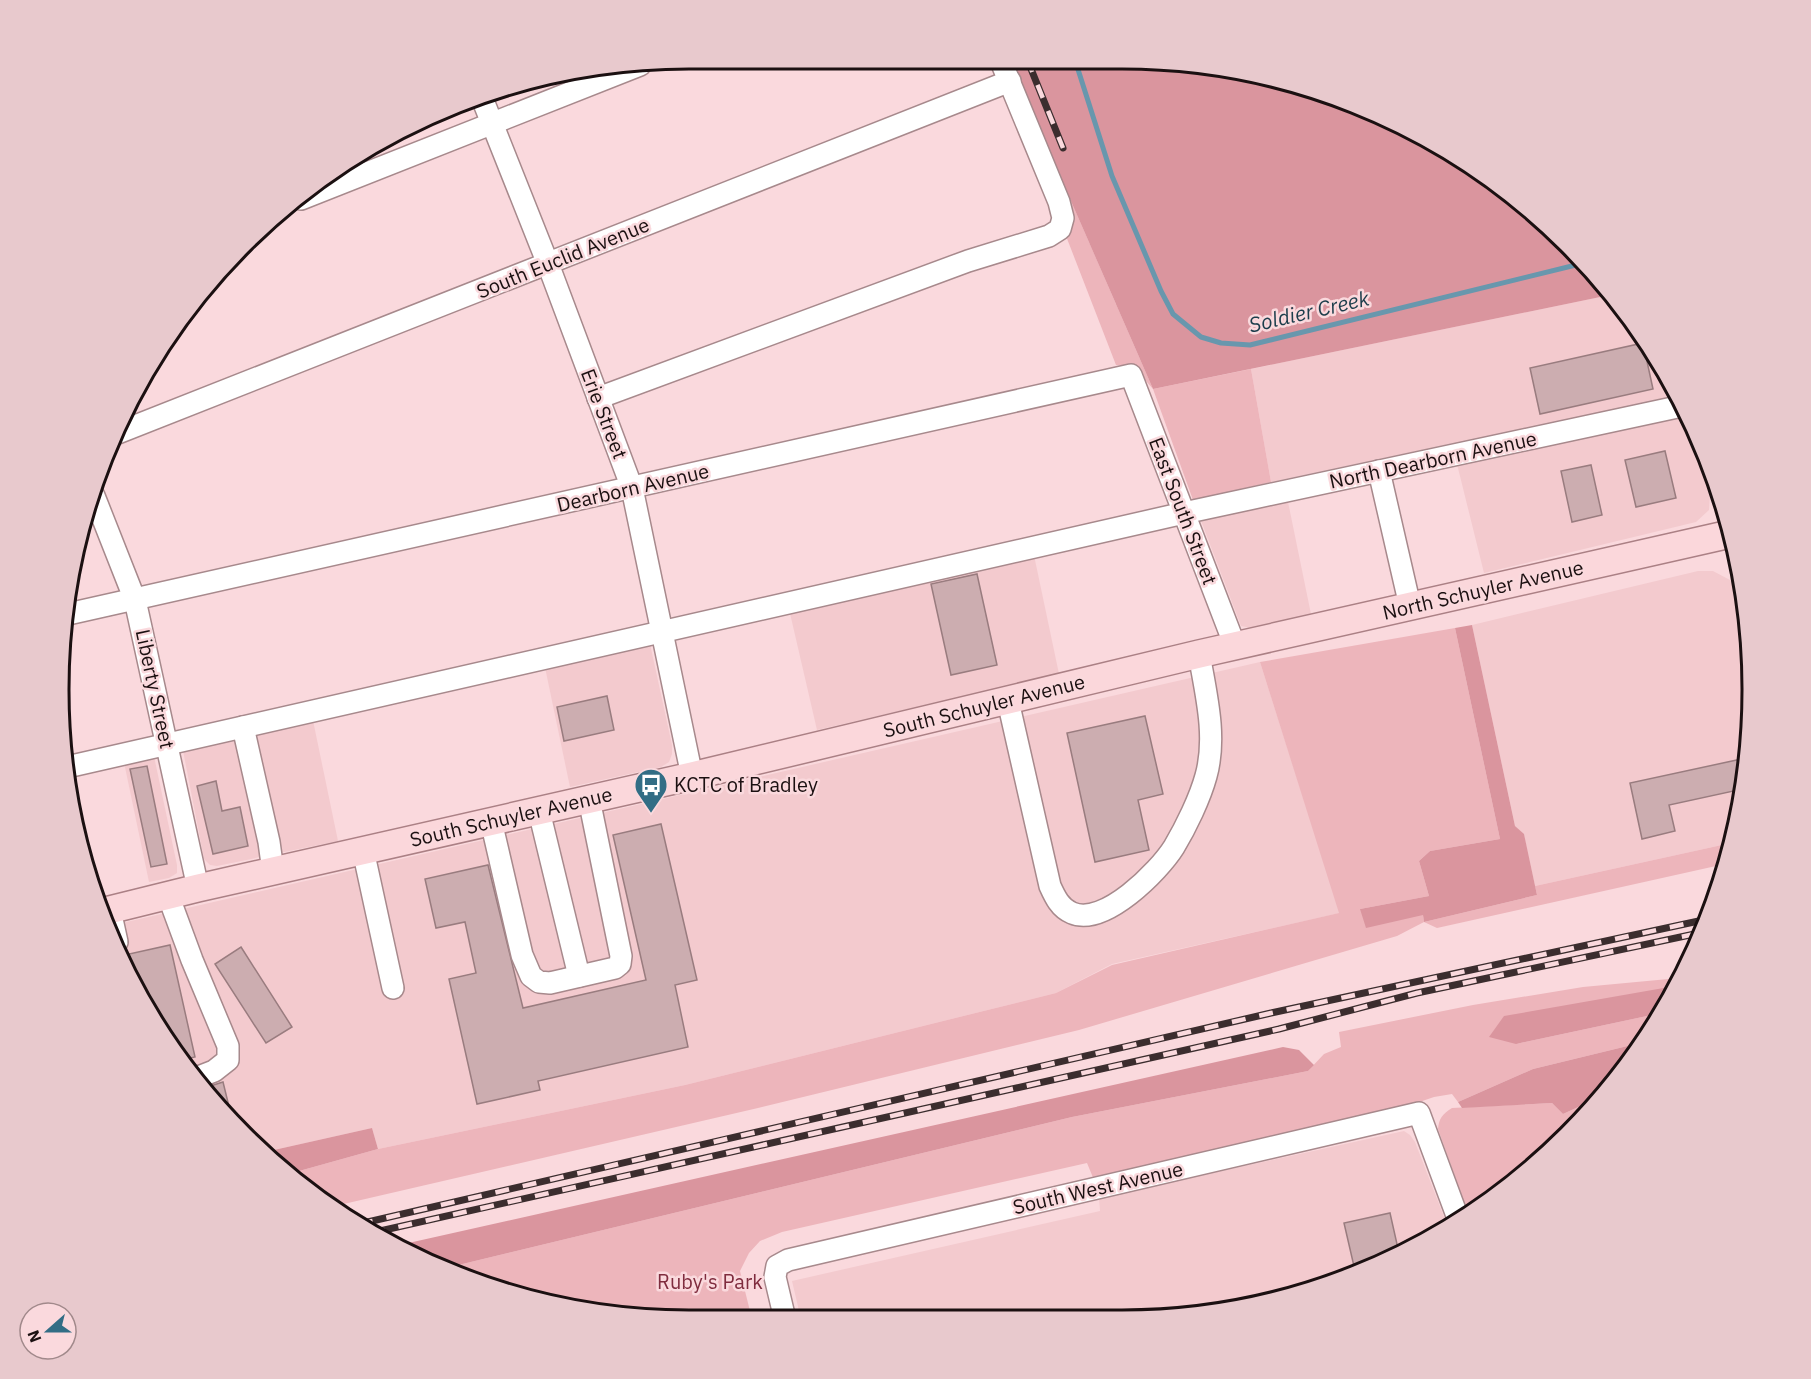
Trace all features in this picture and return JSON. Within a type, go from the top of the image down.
[{"type":"main road","name":"North Schuyler Avenue","points":[[1235,646],[1723,536]]},
{"type":"main road","name":"South Schuyler Avenue","points":[[110,910],[692,776],[1235,646]]},
{"type":"street","points":[[598,398],[968,261],[1049,236],[1060,229],[1063,218],[1059,202],[1005,69]]},
{"type":"street","points":[[320,192],[620,73]]},
{"type":"street","name":"South Euclid Avenue","points":[[126,431],[1010,81]]},
{"type":"street","name":"Erie Street","points":[[484,104],[548,264],[632,488],[692,776]]},
{"type":"street","name":"Dearborn Avenue","points":[[74,613],[1131,375]]},
{"type":"street","name":"East South Street","points":[[1131,375],[1235,646]]},
{"type":"street","name":"North Dearborn Avenue","points":[[74,765],[1184,513],[1674,408]]},
{"type":"street","points":[[1379,471],[1410,606]]},
{"type":"street","name":"Liberty Street","points":[[97,505],[135,600],[198,888]]},
{"type":"street","points":[[1008,701],[1050,886],[1062,907],[1074,914],[1097,913],[1111,907],[1131,893],[1157,869],[1173,848],[1206,776],[1211,739],[1199,654]]},
{"type":"street","points":[[243,727],[269,842],[273,871]]},
{"type":"street","points":[[491,822],[522,955],[531,976],[539,982],[550,983],[615,968],[620,964],[621,956],[590,799]]},
{"type":"street","points":[[539,811],[579,976]]},
{"type":"street","points":[[363,850],[393,988]]},
{"type":"street","points":[[168,895],[228,1046],[228,1060],[214,1071],[204,1075]]},
{"type":"street","name":"South West Avenue","points":[[783,1310],[775,1277],[777,1266],[788,1260],[1419,1113],[1456,1212]]},
{"type":"shaded area","points":[[1013,69],[1162,70],[1202,74],[1282,90],[1359,116],[1432,152],[1499,197],[1560,251],[1602,297],[1153,389]]},
{"type":"shaded area","points":[[1602,297],[1659,379],[1678,415],[1709,489],[1709,510],[1696,522],[1484,573],[1456,460],[1454,443],[1271,482],[1251,369]]},
{"type":"shaded area","points":[[1287,497],[1312,619],[1256,629],[1241,626],[1200,518]]},
{"type":"shaded area","points":[[1031,541],[1059,674],[817,730],[786,596]]},
{"type":"shaded area","points":[[1698,571],[1713,571],[1730,580],[1737,609],[1741,649],[1741,730],[1737,770],[1722,845],[1535,886],[1524,835],[1515,826],[1472,625]]},
{"type":"shaded area","points":[[1472,625],[1515,826],[1524,834],[1537,895],[1424,922],[1423,915],[1366,928],[1360,909],[1429,896],[1419,861],[1430,851],[1500,839],[1455,628]]},
{"type":"shaded area","points":[[647,630],[672,745],[669,762],[661,767],[570,787],[542,653]]},
{"type":"shaded area","points":[[1260,662],[1340,913],[1112,964],[1056,993],[685,1085],[378,1149],[372,1128],[274,1150],[223,1099],[197,1067],[152,1000],[115,925]]},
{"type":"shaded area","points":[[310,706],[338,841],[217,866],[210,865],[204,859],[180,735]]},
{"type":"shaded area","points":[[151,742],[177,873],[169,878],[149,882],[121,748]]},
{"type":"shaded area","points":[[1666,988],[1649,1016],[1516,1044],[1489,1037],[1504,1016]]},
{"type":"shaded area","points":[[1629,1046],[1588,1099],[1582,1105],[1563,1114],[1552,1103],[1462,1108],[1458,1102],[1533,1069]]},
{"type":"shaded area","points":[[1283,1047],[1299,1050],[1314,1065],[1308,1071],[1072,1117],[458,1265],[409,1243]]},
{"type":"shaded area","points":[[372,1128],[378,1149],[299,1171],[274,1150]]},
{"type":"shaded area","points":[[1404,1131],[1415,1142],[1445,1219],[1396,1246],[1321,1277],[1282,1289],[1202,1305],[1121,1310],[799,1310],[792,1281],[1100,1211],[1099,1198]]},
{"type":"green space","points":[[1071,201],[1153,389],[1133,366],[1116,365],[1066,236],[1070,225]]},
{"type":"green space","points":[[1251,369],[1271,482],[1193,500],[1153,389]]},
{"type":"green space","points":[[1455,628],[1500,839],[1430,851],[1419,861],[1429,896],[1360,909],[1423,915],[1424,922],[1397,936],[1079,1030],[758,1108],[344,1204],[299,1171],[378,1149],[685,1085],[1056,993],[1112,965],[1339,913],[1260,662]]},
{"type":"green space","points":[[1722,845],[1716,866],[1437,928],[1424,922],[1537,895],[1535,886]]},
{"type":"green space","name":"Ruby's Park","points":[[1670,979],[1664,990],[1516,1044],[1649,1016],[1629,1046],[1533,1069],[1458,1102],[1452,1094],[1434,1097],[1390,1112],[1094,1180],[1087,1163],[782,1232],[760,1241],[749,1253],[740,1271],[750,1310],[649,1309],[609,1305],[529,1289],[458,1265],[1072,1117],[1308,1071],[1324,1054],[1341,1047],[1339,1032],[1473,1005],[1583,987]]},
{"type":"green space","points":[[1552,1103],[1563,1114],[1582,1105],[1531,1156],[1465,1205],[1438,1129],[1440,1120],[1446,1112],[1452,1108]]},
{"type":"building","points":[[1637,344],[1647,360],[1653,389],[1540,414],[1530,368]]},
{"type":"building","points":[[1665,451],[1676,498],[1636,507],[1625,460]]},
{"type":"building","points":[[1591,465],[1602,515],[1572,522],[1561,471]]},
{"type":"building","points":[[977,574],[997,665],[951,675],[931,584]]},
{"type":"building","points":[[607,696],[614,730],[564,741],[557,707]]},
{"type":"building","points":[[1145,716],[1163,794],[1138,800],[1149,850],[1095,862],[1067,733]]},
{"type":"building","points":[[1738,760],[1733,791],[1669,805],[1675,831],[1642,839],[1630,783]]},
{"type":"building","points":[[147,766],[167,864],[151,867],[130,769]]},
{"type":"building","points":[[216,781],[222,811],[240,807],[248,846],[213,854],[197,786]]},
{"type":"building","points":[[661,824],[697,980],[675,985],[688,1047],[538,1081],[540,1090],[477,1104],[449,979],[476,973],[465,922],[436,928],[425,879],[488,865],[523,1008],[646,980],[613,835]]},
{"type":"building","points":[[170,945],[195,1057],[191,1058],[152,1000],[129,954]]},
{"type":"building","points":[[241,947],[292,1027],[266,1043],[215,964]]},
{"type":"building","points":[[223,1082],[229,1105],[223,1099],[212,1085]]},
{"type":"building","points":[[1390,1213],[1397,1245],[1354,1265],[1344,1223]]},
{"type":"waterway","name":"Soldier Creek","points":[[1078,69],[1112,176],[1161,291],[1173,314],[1201,337],[1221,343],[1250,345],[1574,265]]},
{"type":"railway","points":[[1031,69],[1063,148]]},
{"type":"railway","points":[[370,1221],[1271,1013],[1697,921]]},
{"type":"railway","points":[[385,1230],[1279,1029],[1417,993],[1691,935]]},
{"type":"place","name":"KCTC of Bradley","points":[[651,814]]}]
